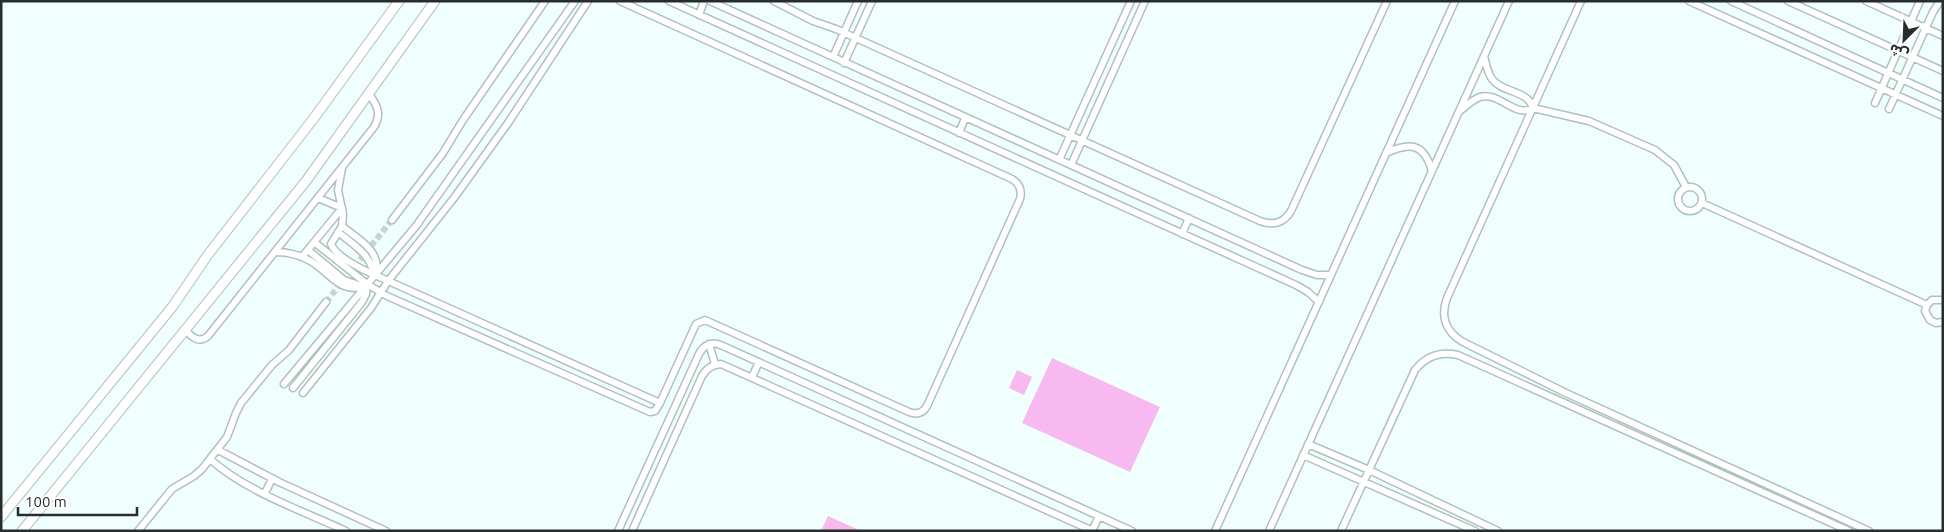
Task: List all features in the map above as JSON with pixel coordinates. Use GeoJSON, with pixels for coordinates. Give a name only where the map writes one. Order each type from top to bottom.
{"type":"FeatureCollection","features":[{"type":"Feature","properties":{"kind":"main road"},"geometry":{"type":"LineString","coordinates":[[1,517],[173,306],[207,256],[314,118],[399,1]]}},
{"type":"Feature","properties":{"kind":"main road"},"geometry":{"type":"LineString","coordinates":[[22,531],[306,181],[435,1]]}},
{"type":"Feature","properties":{"kind":"street"},"geometry":{"type":"LineString","coordinates":[[392,220],[443,153],[463,120],[545,1]]}},
{"type":"Feature","properties":{"kind":"street"},"geometry":{"type":"LineString","coordinates":[[284,384],[422,218],[576,1]]}},
{"type":"Feature","properties":{"kind":"street"},"geometry":{"type":"LineString","coordinates":[[303,393],[371,308],[388,281],[454,198],[553,56],[588,1]]}},
{"type":"Feature","properties":{"kind":"street"},"geometry":{"type":"LineString","coordinates":[[314,242],[367,284],[381,292],[647,411],[656,410],[696,324],[705,320],[909,412],[915,414],[921,412],[927,406],[1020,200],[1021,192],[1018,184],[620,1]]}},
{"type":"Feature","properties":{"kind":"street"},"geometry":{"type":"LineString","coordinates":[[669,1],[1302,288],[1319,302]]}},
{"type":"Feature","properties":{"kind":"street"},"geometry":{"type":"LineString","coordinates":[[699,15],[704,1]]}},
{"type":"Feature","properties":{"kind":"street"},"geometry":{"type":"LineString","coordinates":[[710,1],[1302,270],[1316,275],[1331,275]]}},
{"type":"Feature","properties":{"kind":"street"},"geometry":{"type":"LineString","coordinates":[[774,1],[813,21],[844,33],[1270,224],[1285,219],[1292,211],[1387,1]]}},
{"type":"Feature","properties":{"kind":"street"},"geometry":{"type":"LineString","coordinates":[[833,58],[858,1]]}},
{"type":"Feature","properties":{"kind":"street"},"geometry":{"type":"LineString","coordinates":[[844,62],[872,1]]}},
{"type":"Feature","properties":{"kind":"street"},"geometry":{"type":"LineString","coordinates":[[1059,160],[1130,1]]}},
{"type":"Feature","properties":{"kind":"street"},"geometry":{"type":"LineString","coordinates":[[1071,165],[1145,1]]}},
{"type":"Feature","properties":{"kind":"street"},"geometry":{"type":"LineString","coordinates":[[1215,531],[1455,1]]}},
{"type":"Feature","properties":{"kind":"street"},"geometry":{"type":"LineString","coordinates":[[1269,531],[1509,1]]}},
{"type":"Feature","properties":{"kind":"street"},"geometry":{"type":"LineString","coordinates":[[1581,1],[1447,298],[1444,315],[1449,331],[1463,342],[1566,393],[1869,531]]}},
{"type":"Feature","properties":{"kind":"street"},"geometry":{"type":"LineString","coordinates":[[1689,1],[1943,116]]}},
{"type":"Feature","properties":{"kind":"street"},"geometry":{"type":"LineString","coordinates":[[1730,1],[1943,98]]}},
{"type":"Feature","properties":{"kind":"street"},"geometry":{"type":"LineString","coordinates":[[1788,1],[1943,71]]}},
{"type":"Feature","properties":{"kind":"street"},"geometry":{"type":"LineString","coordinates":[[1866,1],[1943,36]]}},
{"type":"Feature","properties":{"kind":"street"},"geometry":{"type":"LineString","coordinates":[[1875,103],[1920,1]]}},
{"type":"Feature","properties":{"kind":"street"},"geometry":{"type":"LineString","coordinates":[[1889,109],[1936,2]]}},
{"type":"Feature","properties":{"kind":"street"},"geometry":{"type":"LineString","coordinates":[[543,47],[553,56]]}},
{"type":"Feature","properties":{"kind":"street"},"geometry":{"type":"LineString","coordinates":[[1484,56],[1489,75],[1494,82],[1527,98],[1533,108]]}},
{"type":"Feature","properties":{"kind":"street"},"geometry":{"type":"LineString","coordinates":[[1501,100],[1506,89]]}},
{"type":"Feature","properties":{"kind":"street"},"geometry":{"type":"LineString","coordinates":[[185,330],[197,340],[206,338],[374,127],[378,120],[378,109],[369,94]]}},
{"type":"Feature","properties":{"kind":"street"},"geometry":{"type":"LineString","coordinates":[[1459,112],[1475,99],[1482,96],[1501,100],[1523,111],[1533,108],[1589,121],[1655,150],[1674,165],[1686,187]]}},
{"type":"Feature","properties":{"kind":"street"},"geometry":{"type":"LineString","coordinates":[[959,133],[965,118]]}},
{"type":"Feature","properties":{"kind":"street"},"geometry":{"type":"LineString","coordinates":[[1386,153],[1406,146],[1417,148],[1426,155],[1432,171]]}},
{"type":"Feature","properties":{"kind":"street"},"geometry":{"type":"LineString","coordinates":[[342,168],[338,190],[342,208],[340,229],[331,242],[332,247],[349,261],[375,276],[660,403]]}},
{"type":"Feature","properties":{"kind":"street"},"geometry":{"type":"LineString","coordinates":[[1686,187],[1693,187],[1699,190],[1702,196],[1702,203],[1697,209],[1690,211],[1680,206],[1678,195],[1686,187]]}},
{"type":"Feature","properties":{"kind":"street"},"geometry":{"type":"LineString","coordinates":[[318,198],[342,208]]}},
{"type":"Feature","properties":{"kind":"street"},"geometry":{"type":"LineString","coordinates":[[1702,203],[1927,304]]}},
{"type":"Feature","properties":{"kind":"street"},"geometry":{"type":"LineString","coordinates":[[302,257],[342,208]]}},
{"type":"Feature","properties":{"kind":"street"},"geometry":{"type":"LineString","coordinates":[[1182,234],[1189,218]]}},
{"type":"Feature","properties":{"kind":"street"},"geometry":{"type":"LineString","coordinates":[[340,229],[374,255],[377,263],[375,276]]}},
{"type":"Feature","properties":{"kind":"street"},"geometry":{"type":"LineString","coordinates":[[308,250],[348,282],[358,285],[367,284]]}},
{"type":"Feature","properties":{"kind":"street"},"geometry":{"type":"LineString","coordinates":[[275,252],[302,257],[318,266],[334,281],[343,286],[353,288],[367,284]]}},
{"type":"Feature","properties":{"kind":"street"},"geometry":{"type":"LineString","coordinates":[[394,252],[404,262]]}},
{"type":"Feature","properties":{"kind":"street"},"geometry":{"type":"LineString","coordinates":[[293,388],[362,302],[366,294],[367,284]]}},
{"type":"Feature","properties":{"kind":"street"},"geometry":{"type":"LineString","coordinates":[[1943,300],[1936,299],[1927,304],[1925,311],[1928,318],[1933,322],[1943,322]]}},
{"type":"Feature","properties":{"kind":"street"},"geometry":{"type":"LineString","coordinates":[[138,531],[172,489],[194,476],[218,450],[230,432],[236,413],[242,403],[272,365],[289,350],[326,302]]}},
{"type":"Feature","properties":{"kind":"street"},"geometry":{"type":"LineString","coordinates":[[709,344],[714,364]]}},
{"type":"Feature","properties":{"kind":"street"},"geometry":{"type":"LineString","coordinates":[[618,531],[698,354],[701,349],[709,344],[718,344],[759,362],[1132,531]]}},
{"type":"Feature","properties":{"kind":"street"},"geometry":{"type":"LineString","coordinates":[[1341,531],[1415,370],[1426,358],[1442,353],[1450,353],[1849,531]]}},
{"type":"Feature","properties":{"kind":"street"},"geometry":{"type":"LineString","coordinates":[[752,377],[759,362]]}},
{"type":"Feature","properties":{"kind":"street"},"geometry":{"type":"LineString","coordinates":[[632,531],[702,376],[714,364],[728,366],[1092,531],[1099,516]]}},
{"type":"Feature","properties":{"kind":"street"},"geometry":{"type":"LineString","coordinates":[[1308,444],[1498,531]]}},
{"type":"Feature","properties":{"kind":"street"},"geometry":{"type":"LineString","coordinates":[[218,450],[272,479],[386,531]]}},
{"type":"Feature","properties":{"kind":"street"},"geometry":{"type":"LineString","coordinates":[[1303,455],[1475,531]]}},
{"type":"Feature","properties":{"kind":"street"},"geometry":{"type":"LineString","coordinates":[[210,459],[231,475],[346,531]]}},
{"type":"Feature","properties":{"kind":"street"},"geometry":{"type":"LineString","coordinates":[[265,493],[272,479]]}},
{"type":"Feature","properties":{"kind":"shaded area"},"geometry":{"type":"Polygon","coordinates":[[[1052,358],[1160,407],[1130,472],[1022,423],[1052,358]]]}},
{"type":"Feature","properties":{"kind":"shaded area"},"geometry":{"type":"Polygon","coordinates":[[[1017,370],[1032,377],[1024,395],[1009,388],[1017,370]]]}},
{"type":"Feature","properties":{"kind":"shaded area"},"geometry":{"type":"Polygon","coordinates":[[[828,516],[861,531],[821,531],[828,516]]]}},
{"type":"Feature","properties":{"kind":"tunnel"},"geometry":{"type":"LineString","coordinates":[[326,302],[392,220]]}}]}
